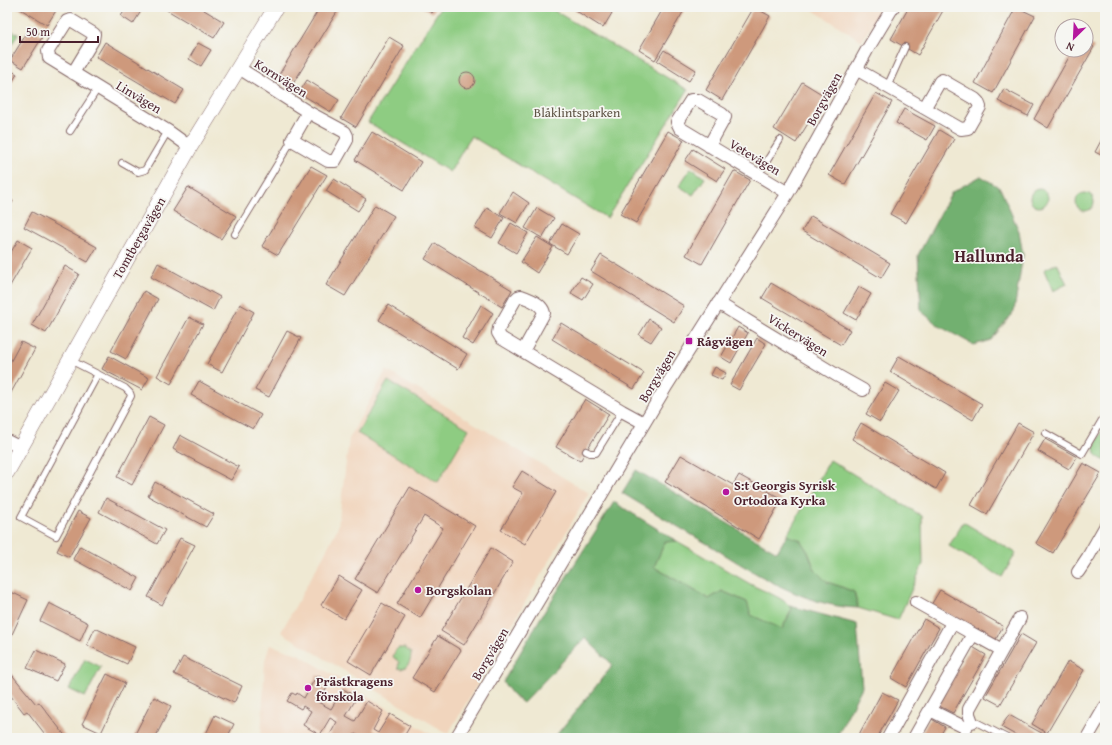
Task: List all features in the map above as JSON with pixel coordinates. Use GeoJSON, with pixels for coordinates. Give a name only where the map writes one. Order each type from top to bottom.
{"type":"FeatureCollection","features":[{"type":"Feature","properties":{"kind":"street","name":"Tomtbergavägen"},"geometry":{"type":"LineString","coordinates":[[7,472],[190,147],[276,7]]}},
{"type":"Feature","properties":{"kind":"street","name":"Borgvägen"},"geometry":{"type":"LineString","coordinates":[[456,738],[644,423],[788,193],[856,69],[893,7]]}},
{"type":"Feature","properties":{"kind":"street","name":"Kornvägen"},"geometry":{"type":"LineString","coordinates":[[239,68],[308,112],[345,132],[347,140],[334,161],[328,161],[292,140],[308,112]]}},
{"type":"Feature","properties":{"kind":"street"},"geometry":{"type":"LineString","coordinates":[[856,69],[962,129],[968,128],[980,107],[975,99],[942,80],[925,108]]}},
{"type":"Feature","properties":{"kind":"street","name":"Linvägen"},"geometry":{"type":"LineString","coordinates":[[73,73],[168,131],[190,147]]}},
{"type":"Feature","properties":{"kind":"street","name":"Vetevägen"},"geometry":{"type":"LineString","coordinates":[[709,146],[788,193]]}},
{"type":"Feature","properties":{"kind":"street","name":"Vickervägen"},"geometry":{"type":"LineString","coordinates":[[718,303],[863,390]]}},
{"type":"Feature","properties":{"kind":"street"},"geometry":{"type":"LineString","coordinates":[[523,351],[644,423]]}},
{"type":"Feature","properties":{"kind":"street"},"geometry":{"type":"LineString","coordinates":[[7,441],[21,448]]}},
{"type":"Feature","properties":{"kind":"street"},"geometry":{"type":"LineString","coordinates":[[1078,572],[1105,528]]}},
{"type":"Feature","properties":{"kind":"street"},"geometry":{"type":"LineString","coordinates":[[916,602],[1002,650]]}},
{"type":"Feature","properties":{"kind":"street"},"geometry":{"type":"LineString","coordinates":[[930,710],[966,729],[969,709],[1020,618]]}},
{"type":"Feature","properties":{"kind":"street"},"geometry":{"type":"LineString","coordinates":[[888,738],[952,623]]}},
{"type":"Feature","properties":{"kind":"street"},"geometry":{"type":"LineString","coordinates":[[914,738],[973,634]]}},
{"type":"Feature","properties":{"kind":"street"},"geometry":{"type":"LineString","coordinates":[[1087,738],[1105,707]]}},
{"type":"Feature","properties":{"kind":"lane"},"geometry":{"type":"LineString","coordinates":[[887,87],[906,47]]}},
{"type":"Feature","properties":{"kind":"lane"},"geometry":{"type":"LineString","coordinates":[[70,131],[98,88]]}},
{"type":"Feature","properties":{"kind":"lane"},"geometry":{"type":"LineString","coordinates":[[122,163],[135,171],[142,172],[145,170],[168,131]]}},
{"type":"Feature","properties":{"kind":"lane"},"geometry":{"type":"LineString","coordinates":[[235,234],[292,140]]}},
{"type":"Feature","properties":{"kind":"lane"},"geometry":{"type":"LineString","coordinates":[[758,176],[780,140]]}},
{"type":"Feature","properties":{"kind":"lane"},"geometry":{"type":"LineString","coordinates":[[70,360],[98,374],[124,388],[130,393],[131,396],[56,536],[21,517],[98,374]]}},
{"type":"Feature","properties":{"kind":"lane"},"geometry":{"type":"LineString","coordinates":[[586,451],[590,453],[596,452],[622,411]]}},
{"type":"Feature","properties":{"kind":"lane"},"geometry":{"type":"LineString","coordinates":[[1045,433],[1082,454],[1102,420],[1105,422]]}},
{"type":"Feature","properties":{"kind":"lane"},"geometry":{"type":"LineString","coordinates":[[966,729],[976,722],[1007,738]]}},
{"type":"Feature","properties":{"kind":"shaded area"},"geometry":{"type":"Polygon","coordinates":[[[808,7],[882,7],[862,41],[808,7]]]}},
{"type":"Feature","properties":{"kind":"shaded area","name":"Borgskolan"},"geometry":{"type":"Polygon","coordinates":[[[386,370],[589,493],[448,734],[281,632],[338,527],[349,439],[386,370]]]}},
{"type":"Feature","properties":{"kind":"shaded area","name":"Prästkragens förskola"},"geometry":{"type":"Polygon","coordinates":[[[270,645],[298,654],[437,738],[261,738],[265,660],[270,645]]]}},
{"type":"Feature","properties":{"kind":"green space","name":"Blåklintsparken"},"geometry":{"type":"Polygon","coordinates":[[[441,7],[548,7],[688,90],[607,218],[471,136],[450,172],[368,122],[441,7]]]}},
{"type":"Feature","properties":{"kind":"green space"},"geometry":{"type":"Polygon","coordinates":[[[7,28],[18,34],[7,52],[7,28]]]}},
{"type":"Feature","properties":{"kind":"green space"},"geometry":{"type":"Polygon","coordinates":[[[691,168],[705,178],[693,195],[679,186],[691,168]]]}},
{"type":"Feature","properties":{"kind":"green space"},"geometry":{"type":"Polygon","coordinates":[[[981,176],[1000,188],[1019,231],[1023,255],[1014,311],[991,340],[974,345],[939,326],[921,311],[918,255],[952,192],[981,176]]]}},
{"type":"Feature","properties":{"kind":"green space"},"geometry":{"type":"Polygon","coordinates":[[[1039,189],[1046,191],[1048,198],[1046,205],[1039,207],[1032,205],[1030,198],[1032,191],[1039,189]]]}},
{"type":"Feature","properties":{"kind":"green space"},"geometry":{"type":"Polygon","coordinates":[[[1085,193],[1091,196],[1094,202],[1091,208],[1085,211],[1079,208],[1076,202],[1079,196],[1085,193]]]}},
{"type":"Feature","properties":{"kind":"green space"},"geometry":{"type":"Polygon","coordinates":[[[1057,263],[1067,284],[1053,291],[1044,270],[1057,263]]]}},
{"type":"Feature","properties":{"kind":"green space"},"geometry":{"type":"Polygon","coordinates":[[[388,381],[469,429],[438,482],[357,433],[388,381]]]}},
{"type":"Feature","properties":{"kind":"green space"},"geometry":{"type":"Polygon","coordinates":[[[1104,428],[1105,461],[1097,456],[1093,447],[1104,428]]]}},
{"type":"Feature","properties":{"kind":"green space"},"geometry":{"type":"Polygon","coordinates":[[[830,460],[922,516],[923,564],[898,620],[858,608],[854,592],[827,582],[815,570],[808,552],[800,540],[787,535],[830,460]]]}},
{"type":"Feature","properties":{"kind":"green space"},"geometry":{"type":"Polygon","coordinates":[[[636,470],[777,552],[787,535],[800,540],[808,552],[815,570],[827,582],[854,592],[858,608],[819,602],[781,587],[622,493],[636,470]]]}},
{"type":"Feature","properties":{"kind":"green space"},"geometry":{"type":"Polygon","coordinates":[[[614,502],[677,541],[665,542],[654,567],[709,599],[722,591],[747,602],[751,615],[782,629],[792,609],[790,606],[857,624],[862,687],[836,738],[554,738],[613,665],[585,638],[523,703],[512,694],[503,682],[541,617],[614,502]]]}},
{"type":"Feature","properties":{"kind":"green space"},"geometry":{"type":"Polygon","coordinates":[[[963,522],[1016,553],[1002,577],[949,546],[963,522]]]}},
{"type":"Feature","properties":{"kind":"green space"},"geometry":{"type":"Polygon","coordinates":[[[677,541],[752,585],[774,595],[789,605],[792,609],[782,629],[750,615],[747,602],[722,591],[709,599],[654,567],[665,542],[677,541]]]}},
{"type":"Feature","properties":{"kind":"green space"},"geometry":{"type":"Polygon","coordinates":[[[398,648],[405,648],[411,653],[409,663],[406,667],[401,669],[398,668],[399,662],[393,657],[398,648]]]}},
{"type":"Feature","properties":{"kind":"green space"},"geometry":{"type":"Polygon","coordinates":[[[85,659],[101,667],[85,697],[69,689],[85,659]]]}},
{"type":"Feature","properties":{"kind":"building"},"geometry":{"type":"Polygon","coordinates":[[[17,7],[54,7],[57,9],[47,25],[17,7]]]}},
{"type":"Feature","properties":{"kind":"building"},"geometry":{"type":"Polygon","coordinates":[[[127,7],[143,8],[133,24],[121,16],[127,7]]]}},
{"type":"Feature","properties":{"kind":"building"},"geometry":{"type":"Polygon","coordinates":[[[162,7],[199,7],[224,22],[214,38],[162,7]]]}},
{"type":"Feature","properties":{"kind":"building"},"geometry":{"type":"Polygon","coordinates":[[[320,7],[340,7],[291,87],[277,78],[320,7]]]}},
{"type":"Feature","properties":{"kind":"building"},"geometry":{"type":"Polygon","coordinates":[[[422,7],[436,7],[432,13],[422,7]]]}},
{"type":"Feature","properties":{"kind":"building"},"geometry":{"type":"Polygon","coordinates":[[[570,7],[603,7],[612,13],[603,28],[570,7]]]}},
{"type":"Feature","properties":{"kind":"building"},"geometry":{"type":"Polygon","coordinates":[[[664,7],[686,7],[655,60],[639,50],[664,7]]]}},
{"type":"Feature","properties":{"kind":"building"},"geometry":{"type":"Polygon","coordinates":[[[754,7],[770,16],[722,100],[706,90],[754,7]]]}},
{"type":"Feature","properties":{"kind":"building"},"geometry":{"type":"Polygon","coordinates":[[[909,7],[945,7],[918,55],[891,39],[909,7]]]}},
{"type":"Feature","properties":{"kind":"building"},"geometry":{"type":"Polygon","coordinates":[[[1016,7],[1035,16],[993,93],[975,83],[1016,7]]]}},
{"type":"Feature","properties":{"kind":"building"},"geometry":{"type":"Polygon","coordinates":[[[30,28],[43,36],[23,68],[10,60],[30,28]]]}},
{"type":"Feature","properties":{"kind":"building"},"geometry":{"type":"Polygon","coordinates":[[[389,37],[404,46],[356,127],[341,118],[389,37]]]}},
{"type":"Feature","properties":{"kind":"building"},"geometry":{"type":"Polygon","coordinates":[[[105,42],[184,90],[175,104],[96,57],[105,42]]]}},
{"type":"Feature","properties":{"kind":"building"},"geometry":{"type":"Polygon","coordinates":[[[198,43],[211,50],[201,66],[189,59],[198,43]]]}},
{"type":"Feature","properties":{"kind":"building"},"geometry":{"type":"Polygon","coordinates":[[[664,50],[696,70],[689,81],[657,61],[664,50]]]}},
{"type":"Feature","properties":{"kind":"building"},"geometry":{"type":"Polygon","coordinates":[[[1068,58],[1088,58],[1048,128],[1034,119],[1068,58]]]}},
{"type":"Feature","properties":{"kind":"building"},"geometry":{"type":"Polygon","coordinates":[[[7,68],[17,74],[7,91],[7,68]]]}},
{"type":"Feature","properties":{"kind":"building"},"geometry":{"type":"Polygon","coordinates":[[[464,72],[470,72],[475,77],[473,86],[470,88],[464,88],[459,83],[459,77],[464,72]]]}},
{"type":"Feature","properties":{"kind":"building"},"geometry":{"type":"Polygon","coordinates":[[[307,80],[339,100],[331,112],[299,93],[307,80]]]}},
{"type":"Feature","properties":{"kind":"building"},"geometry":{"type":"Polygon","coordinates":[[[802,82],[825,96],[796,143],[774,129],[802,82]]]}},
{"type":"Feature","properties":{"kind":"building"},"geometry":{"type":"Polygon","coordinates":[[[1004,89],[1034,105],[1028,116],[998,101],[1004,89]]]}},
{"type":"Feature","properties":{"kind":"building"},"geometry":{"type":"Polygon","coordinates":[[[876,93],[892,102],[845,184],[829,175],[876,93]]]}},
{"type":"Feature","properties":{"kind":"building"},"geometry":{"type":"Polygon","coordinates":[[[904,109],[935,126],[927,140],[896,123],[904,109]]]}},
{"type":"Feature","properties":{"kind":"building"},"geometry":{"type":"Polygon","coordinates":[[[939,130],[954,139],[906,223],[890,214],[939,130]]]}},
{"type":"Feature","properties":{"kind":"building"},"geometry":{"type":"Polygon","coordinates":[[[668,131],[684,140],[636,223],[620,214],[668,131]]]}},
{"type":"Feature","properties":{"kind":"building"},"geometry":{"type":"Polygon","coordinates":[[[372,132],[421,162],[404,190],[355,160],[372,132]]]}},
{"type":"Feature","properties":{"kind":"building"},"geometry":{"type":"Polygon","coordinates":[[[1103,137],[1105,138],[1105,157],[1095,152],[1103,137]]]}},
{"type":"Feature","properties":{"kind":"building"},"geometry":{"type":"Polygon","coordinates":[[[693,149],[725,169],[717,181],[685,161],[693,149]]]}},
{"type":"Feature","properties":{"kind":"building"},"geometry":{"type":"Polygon","coordinates":[[[311,166],[327,175],[278,255],[262,246],[311,166]]]}},
{"type":"Feature","properties":{"kind":"building"},"geometry":{"type":"Polygon","coordinates":[[[734,171],[750,180],[702,264],[686,255],[734,171]]]}},
{"type":"Feature","properties":{"kind":"building"},"geometry":{"type":"Polygon","coordinates":[[[334,179],[366,199],[358,211],[326,191],[334,179]]]}},
{"type":"Feature","properties":{"kind":"building"},"geometry":{"type":"Polygon","coordinates":[[[188,187],[236,216],[221,239],[173,211],[188,187]]]}},
{"type":"Feature","properties":{"kind":"building"},"geometry":{"type":"Polygon","coordinates":[[[513,192],[529,203],[517,223],[500,213],[513,192]]]}},
{"type":"Feature","properties":{"kind":"building"},"geometry":{"type":"Polygon","coordinates":[[[7,198],[13,201],[7,212],[7,198]]]}},
{"type":"Feature","properties":{"kind":"building"},"geometry":{"type":"Polygon","coordinates":[[[375,205],[394,216],[345,296],[326,285],[375,205]]]}},
{"type":"Feature","properties":{"kind":"building"},"geometry":{"type":"Polygon","coordinates":[[[487,208],[504,218],[492,238],[475,228],[487,208]]]}},
{"type":"Feature","properties":{"kind":"building"},"geometry":{"type":"Polygon","coordinates":[[[537,208],[554,218],[542,238],[525,228],[537,208]]]}},
{"type":"Feature","properties":{"kind":"building"},"geometry":{"type":"Polygon","coordinates":[[[32,212],[97,247],[88,262],[24,227],[32,212]]]}},
{"type":"Feature","properties":{"kind":"building"},"geometry":{"type":"Polygon","coordinates":[[[811,216],[890,263],[881,278],[802,231],[811,216]]]}},
{"type":"Feature","properties":{"kind":"building"},"geometry":{"type":"Polygon","coordinates":[[[511,223],[528,233],[516,253],[499,243],[511,223]]]}},
{"type":"Feature","properties":{"kind":"building"},"geometry":{"type":"Polygon","coordinates":[[[562,224],[579,234],[567,254],[550,244],[562,224]]]}},
{"type":"Feature","properties":{"kind":"building"},"geometry":{"type":"Polygon","coordinates":[[[537,237],[553,247],[537,273],[521,262],[537,237]]]}},
{"type":"Feature","properties":{"kind":"building"},"geometry":{"type":"Polygon","coordinates":[[[18,240],[32,248],[7,291],[7,259],[18,240]]]}},
{"type":"Feature","properties":{"kind":"building"},"geometry":{"type":"Polygon","coordinates":[[[435,243],[512,290],[502,307],[425,259],[435,243]]]}},
{"type":"Feature","properties":{"kind":"building"},"geometry":{"type":"Polygon","coordinates":[[[601,255],[684,306],[674,322],[591,271],[601,255]]]}},
{"type":"Feature","properties":{"kind":"building"},"geometry":{"type":"Polygon","coordinates":[[[158,263],[220,297],[213,311],[151,277],[158,263]]]}},
{"type":"Feature","properties":{"kind":"building"},"geometry":{"type":"Polygon","coordinates":[[[65,266],[79,274],[46,333],[32,325],[65,266]]]}},
{"type":"Feature","properties":{"kind":"building"},"geometry":{"type":"Polygon","coordinates":[[[581,277],[593,284],[583,300],[571,293],[581,277]]]}},
{"type":"Feature","properties":{"kind":"building"},"geometry":{"type":"Polygon","coordinates":[[[771,283],[850,330],[841,345],[762,298],[771,283]]]}},
{"type":"Feature","properties":{"kind":"building"},"geometry":{"type":"Polygon","coordinates":[[[859,287],[871,294],[856,320],[844,313],[859,287]]]}},
{"type":"Feature","properties":{"kind":"building"},"geometry":{"type":"Polygon","coordinates":[[[144,291],[158,299],[126,359],[111,351],[144,291]]]}},
{"type":"Feature","properties":{"kind":"building"},"geometry":{"type":"Polygon","coordinates":[[[240,304],[254,312],[222,372],[207,364],[240,304]]]}},
{"type":"Feature","properties":{"kind":"building"},"geometry":{"type":"Polygon","coordinates":[[[388,305],[467,354],[458,369],[379,320],[388,305]]]}},
{"type":"Feature","properties":{"kind":"building"},"geometry":{"type":"Polygon","coordinates":[[[481,305],[493,313],[473,345],[462,338],[481,305]]]}},
{"type":"Feature","properties":{"kind":"building"},"geometry":{"type":"Polygon","coordinates":[[[189,317],[203,324],[171,384],[157,376],[189,317]]]}},
{"type":"Feature","properties":{"kind":"building"},"geometry":{"type":"Polygon","coordinates":[[[649,319],[661,327],[651,342],[639,335],[649,319]]]}},
{"type":"Feature","properties":{"kind":"building"},"geometry":{"type":"Polygon","coordinates":[[[561,323],[644,373],[634,389],[552,339],[561,323]]]}},
{"type":"Feature","properties":{"kind":"building"},"geometry":{"type":"Polygon","coordinates":[[[738,327],[748,333],[731,363],[721,357],[738,327]]]}},
{"type":"Feature","properties":{"kind":"building"},"geometry":{"type":"Polygon","coordinates":[[[287,331],[301,338],[269,397],[255,390],[287,331]]]}},
{"type":"Feature","properties":{"kind":"building"},"geometry":{"type":"Polygon","coordinates":[[[757,338],[766,344],[739,390],[730,385],[757,338]]]}},
{"type":"Feature","properties":{"kind":"building"},"geometry":{"type":"Polygon","coordinates":[[[21,342],[35,349],[7,400],[7,368],[21,342]]]}},
{"type":"Feature","properties":{"kind":"building"},"geometry":{"type":"Polygon","coordinates":[[[109,356],[149,378],[142,390],[102,369],[109,356]]]}},
{"type":"Feature","properties":{"kind":"building"},"geometry":{"type":"Polygon","coordinates":[[[899,356],[982,404],[973,420],[890,372],[899,356]]]}},
{"type":"Feature","properties":{"kind":"building"},"geometry":{"type":"Polygon","coordinates":[[[715,367],[726,373],[722,380],[711,375],[715,367]]]}},
{"type":"Feature","properties":{"kind":"building"},"geometry":{"type":"Polygon","coordinates":[[[199,381],[261,415],[253,429],[191,395],[199,381]]]}},
{"type":"Feature","properties":{"kind":"building"},"geometry":{"type":"Polygon","coordinates":[[[885,383],[899,391],[880,422],[866,414],[885,383]]]}},
{"type":"Feature","properties":{"kind":"building"},"geometry":{"type":"Polygon","coordinates":[[[585,399],[609,414],[580,461],[556,447],[585,399]]]}},
{"type":"Feature","properties":{"kind":"building"},"geometry":{"type":"Polygon","coordinates":[[[149,417],[164,425],[132,485],[117,477],[149,417]]]}},
{"type":"Feature","properties":{"kind":"building"},"geometry":{"type":"Polygon","coordinates":[[[861,423],[945,473],[936,489],[852,439],[861,423]]]}},
{"type":"Feature","properties":{"kind":"building"},"geometry":{"type":"Polygon","coordinates":[[[1018,423],[1034,432],[987,514],[971,505],[1018,423]]]}},
{"type":"Feature","properties":{"kind":"building"},"geometry":{"type":"Polygon","coordinates":[[[180,435],[239,467],[231,480],[173,449],[180,435]]]}},
{"type":"Feature","properties":{"kind":"building"},"geometry":{"type":"Polygon","coordinates":[[[1045,439],[1077,457],[1069,469],[1038,451],[1045,439]]]}},
{"type":"Feature","properties":{"kind":"building","name":"S:t Georgis Syrisk Ortodoxa Kyrka"},"geometry":{"type":"Polygon","coordinates":[[[681,455],[733,485],[739,475],[782,499],[759,539],[665,482],[681,455]]]}},
{"type":"Feature","properties":{"kind":"building"},"geometry":{"type":"Polygon","coordinates":[[[1083,463],[1101,473],[1053,553],[1036,543],[1083,463]]]}},
{"type":"Feature","properties":{"kind":"building"},"geometry":{"type":"Polygon","coordinates":[[[522,471],[556,492],[525,544],[501,530],[523,493],[512,487],[522,471]]]}},
{"type":"Feature","properties":{"kind":"building"},"geometry":{"type":"Polygon","coordinates":[[[155,482],[214,514],[206,527],[148,496],[155,482]]]}},
{"type":"Feature","properties":{"kind":"building"},"geometry":{"type":"Polygon","coordinates":[[[410,487],[475,526],[420,618],[397,604],[443,528],[424,516],[378,593],[355,579],[410,487]]]}},
{"type":"Feature","properties":{"kind":"building"},"geometry":{"type":"Polygon","coordinates":[[[106,498],[165,530],[157,544],[99,512],[106,498]]]}},
{"type":"Feature","properties":{"kind":"building"},"geometry":{"type":"Polygon","coordinates":[[[78,511],[91,518],[69,557],[57,551],[78,511]]]}},
{"type":"Feature","properties":{"kind":"building"},"geometry":{"type":"Polygon","coordinates":[[[180,538],[195,545],[162,605],[148,597],[180,538]]]}},
{"type":"Feature","properties":{"kind":"building"},"geometry":{"type":"Polygon","coordinates":[[[80,546],[139,578],[132,591],[73,559],[80,546]]]}},
{"type":"Feature","properties":{"kind":"building"},"geometry":{"type":"Polygon","coordinates":[[[491,548],[513,562],[464,645],[441,631],[491,548]]]}},
{"type":"Feature","properties":{"kind":"building"},"geometry":{"type":"Polygon","coordinates":[[[339,576],[362,590],[344,619],[321,605],[339,576]]]}},
{"type":"Feature","properties":{"kind":"building"},"geometry":{"type":"Polygon","coordinates":[[[940,590],[1003,626],[995,641],[931,605],[940,590]]]}},
{"type":"Feature","properties":{"kind":"building"},"geometry":{"type":"Polygon","coordinates":[[[11,592],[28,600],[7,645],[7,599],[11,592]]]}},
{"type":"Feature","properties":{"kind":"building"},"geometry":{"type":"Polygon","coordinates":[[[49,603],[88,623],[80,641],[40,621],[49,603]]]}},
{"type":"Feature","properties":{"kind":"building"},"geometry":{"type":"Polygon","coordinates":[[[382,603],[405,617],[371,675],[348,661],[382,603]]]}},
{"type":"Feature","properties":{"kind":"building"},"geometry":{"type":"Polygon","coordinates":[[[924,619],[939,628],[906,687],[891,678],[924,619]]]}},
{"type":"Feature","properties":{"kind":"building"},"geometry":{"type":"Polygon","coordinates":[[[95,628],[135,647],[127,664],[87,645],[95,628]]]}},
{"type":"Feature","properties":{"kind":"building"},"geometry":{"type":"Polygon","coordinates":[[[1021,634],[1036,643],[1000,705],[985,697],[1021,634]]]}},
{"type":"Feature","properties":{"kind":"building"},"geometry":{"type":"Polygon","coordinates":[[[438,636],[461,650],[435,692],[412,678],[438,636]]]}},
{"type":"Feature","properties":{"kind":"building"},"geometry":{"type":"Polygon","coordinates":[[[971,646],[986,655],[953,713],[937,705],[971,646]]]}},
{"type":"Feature","properties":{"kind":"building"},"geometry":{"type":"Polygon","coordinates":[[[36,650],[65,664],[56,681],[27,668],[36,650]]]}},
{"type":"Feature","properties":{"kind":"building"},"geometry":{"type":"Polygon","coordinates":[[[183,657],[242,686],[234,703],[174,674],[183,657]]]}},
{"type":"Feature","properties":{"kind":"building"},"geometry":{"type":"Polygon","coordinates":[[[1068,661],[1084,670],[1047,733],[1032,724],[1068,661]]]}},
{"type":"Feature","properties":{"kind":"building"},"geometry":{"type":"Polygon","coordinates":[[[9,671],[36,704],[39,702],[67,738],[48,738],[27,711],[24,713],[7,691],[7,673],[9,671]]]}},
{"type":"Feature","properties":{"kind":"building"},"geometry":{"type":"Polygon","coordinates":[[[107,674],[125,683],[101,733],[82,724],[107,674]]]}},
{"type":"Feature","properties":{"kind":"building"},"geometry":{"type":"Polygon","coordinates":[[[317,675],[330,683],[318,702],[331,709],[343,689],[357,697],[346,716],[355,721],[367,701],[383,711],[373,730],[378,733],[390,714],[410,726],[403,738],[360,738],[361,737],[355,734],[352,738],[328,738],[337,722],[330,718],[320,735],[303,725],[311,711],[303,706],[301,709],[287,701],[292,693],[296,695],[297,693],[304,698],[317,675]]]}},
{"type":"Feature","properties":{"kind":"building"},"geometry":{"type":"Polygon","coordinates":[[[882,692],[898,700],[877,738],[857,738],[882,692]]]}},
{"type":"Feature","properties":{"kind":"building"},"geometry":{"type":"Polygon","coordinates":[[[154,697],[171,706],[155,738],[133,738],[154,697]]]}},
{"type":"Feature","properties":{"kind":"building"},"geometry":{"type":"Polygon","coordinates":[[[215,715],[234,724],[227,738],[204,738],[215,715]]]}},
{"type":"Feature","properties":{"kind":"building"},"geometry":{"type":"Polygon","coordinates":[[[1009,715],[1047,736],[1046,738],[1021,738],[1001,727],[1009,715]]]}},
{"type":"Feature","properties":{"kind":"building"},"geometry":{"type":"Polygon","coordinates":[[[930,718],[945,727],[939,738],[919,738],[930,718]]]}},
{"type":"Feature","properties":{"kind":"place","name":"Rågvägen"},"geometry":{"type":"Point","coordinates":[689,341]}},
{"type":"Feature","properties":{"kind":"place","name":"S:t Georgis Syrisk Ortodoxa Kyrka"},"geometry":{"type":"Point","coordinates":[726,492]}},
{"type":"Feature","properties":{"kind":"place","name":"Borgskolan"},"geometry":{"type":"Point","coordinates":[418,590]}},
{"type":"Feature","properties":{"kind":"place","name":"Prästkragens förskola"},"geometry":{"type":"Point","coordinates":[308,688]}},
{"type":"Feature","properties":{"kind":"district","name":"Hallunda"},"geometry":{"type":"Point","coordinates":[989,255]}}]}
